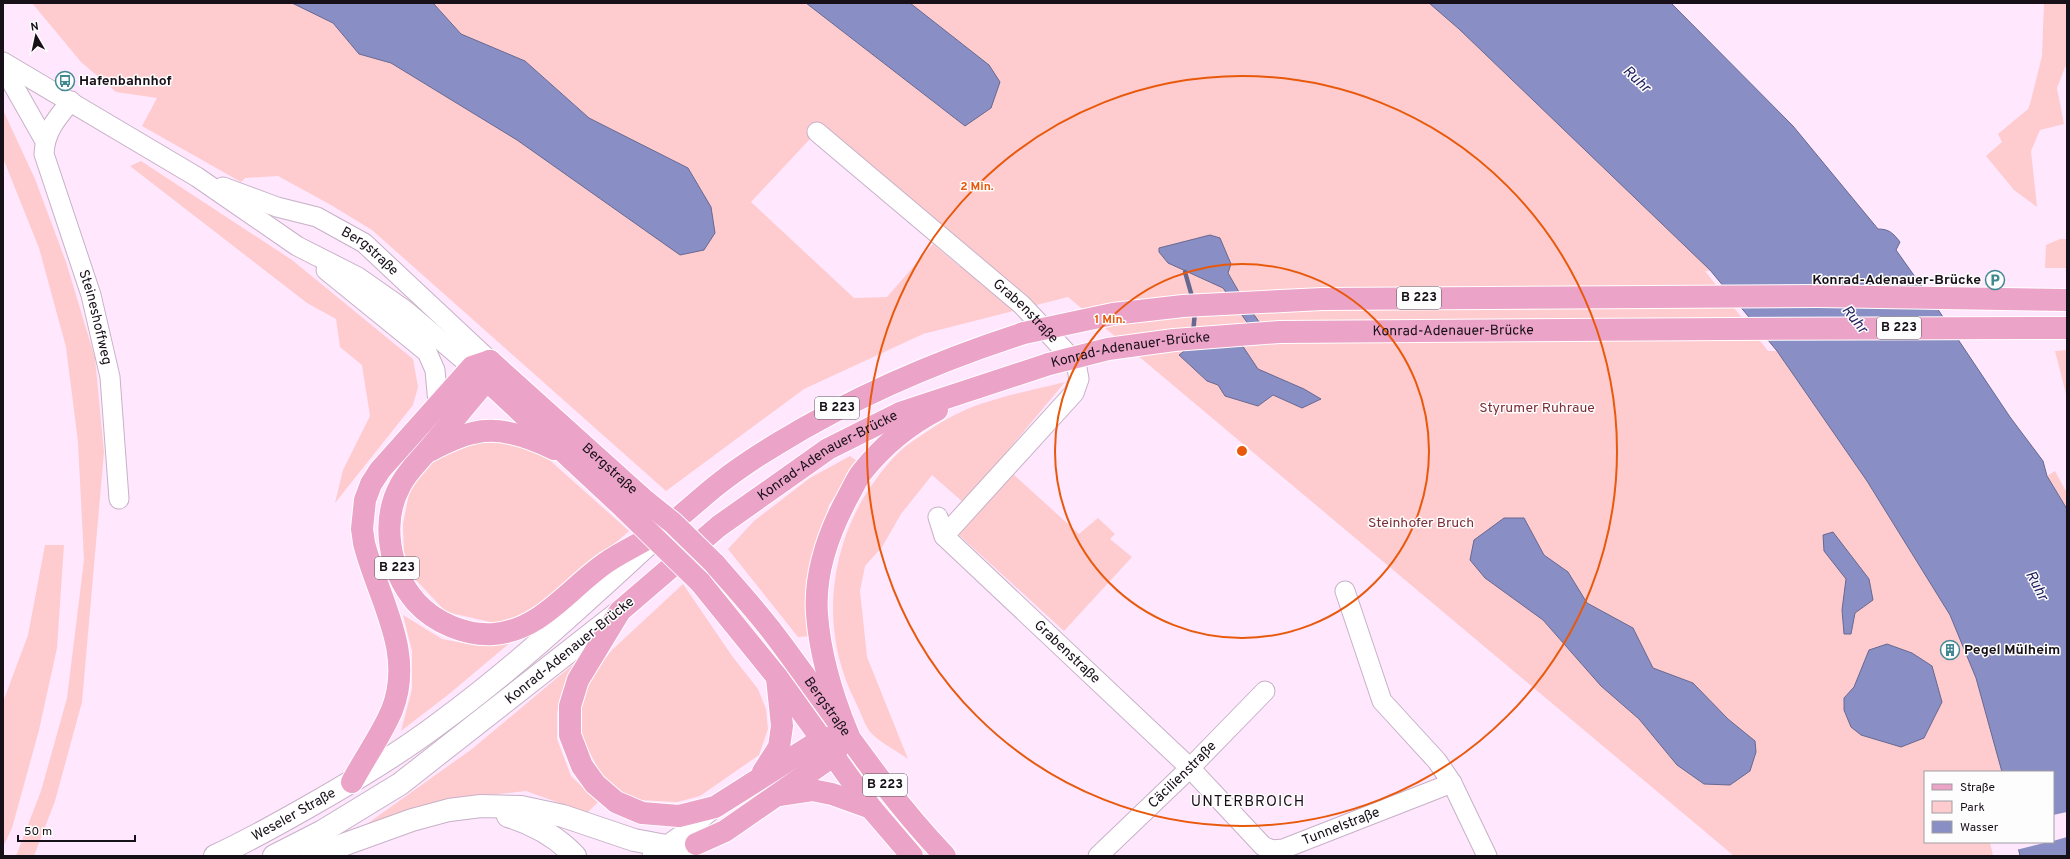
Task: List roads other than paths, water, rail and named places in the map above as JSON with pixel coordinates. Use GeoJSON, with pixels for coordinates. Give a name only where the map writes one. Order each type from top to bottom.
{"type":"FeatureCollection","features":[{"type":"Feature","properties":{"kind":"main road","name":"Konrad-Adenauer-Brücke"},"geometry":{"type":"LineString","coordinates":[[352,782],[440,723],[483,690],[568,618],[672,523],[731,476],[775,445],[838,408],[904,376],[975,348],[1024,333],[1113,314],[1184,306],[1322,298],[1817,296],[2067,300]]}},
{"type":"Feature","properties":{"kind":"main road","name":"Konrad-Adenauer-Brücke"},"geometry":{"type":"LineString","coordinates":[[274,856],[323,831],[400,784],[620,611],[719,526],[828,449],[900,413],[996,380],[1049,364],[1115,348],[1174,340],[1278,332],[2067,328]]}},
{"type":"Feature","properties":{"kind":"main road"},"geometry":{"type":"LineString","coordinates":[[352,782],[368,751],[384,728],[392,709],[400,669],[394,628],[364,543],[362,529],[366,500],[371,484],[380,470],[438,404],[483,369]]}},
{"type":"Feature","properties":{"kind":"main road"},"geometry":{"type":"LineString","coordinates":[[426,452],[483,369]]}},
{"type":"Feature","properties":{"kind":"main road","name":"Bergstraße"},"geometry":{"type":"LineString","coordinates":[[483,369],[570,457],[634,504],[673,523],[714,563],[770,629],[878,776],[925,835],[945,856]]}},
{"type":"Feature","properties":{"kind":"main road","name":"Bergstraße"},"geometry":{"type":"LineString","coordinates":[[483,369],[634,504],[777,677],[871,808],[912,856]]}},
{"type":"Feature","properties":{"kind":"main road","name":"B 223"},"geometry":{"type":"LineString","coordinates":[[848,734],[832,694],[822,652],[817,613],[820,574],[827,543],[837,518],[862,472],[890,443],[921,418],[996,380]]}},
{"type":"Feature","properties":{"kind":"main road","name":"B 223"},"geometry":{"type":"LineString","coordinates":[[570,457],[537,441],[501,431],[474,432],[426,452],[411,468],[399,486],[390,524],[391,547],[395,564],[410,594],[423,609],[455,628],[472,632],[495,634],[517,628],[543,616],[606,563],[672,523]]}},
{"type":"Feature","properties":{"kind":"main road"},"geometry":{"type":"LineString","coordinates":[[620,611],[578,680],[570,706],[570,735],[582,766],[595,784],[616,802],[642,813],[679,816],[715,807],[760,777],[827,747],[848,734]]}},
{"type":"Feature","properties":{"kind":"main road"},"geometry":{"type":"LineString","coordinates":[[760,777],[779,746],[782,726],[777,677]]}},
{"type":"Feature","properties":{"kind":"main road"},"geometry":{"type":"LineString","coordinates":[[312,856],[412,820],[449,810],[481,806],[521,807],[563,816],[634,840],[674,851],[725,831],[774,796],[827,747]]}},
{"type":"Feature","properties":{"kind":"main road","name":"Weseler Straße"},"geometry":{"type":"LineString","coordinates":[[215,856],[246,842],[352,782]]}},
{"type":"Feature","properties":{"kind":"main road"},"geometry":{"type":"LineString","coordinates":[[774,796],[812,790],[832,794],[871,808]]}},
{"type":"Feature","properties":{"kind":"main road"},"geometry":{"type":"LineString","coordinates":[[481,806],[533,824],[565,846],[575,856]]}},
{"type":"Feature","properties":{"kind":"street","name":"Bergstraße"},"geometry":{"type":"LineString","coordinates":[[3,62],[197,177],[297,246],[358,277],[405,310],[483,369]]}},
{"type":"Feature","properties":{"kind":"street","name":"Steineshoffweg"},"geometry":{"type":"LineString","coordinates":[[3,67],[45,142]]}},
{"type":"Feature","properties":{"kind":"street","name":"Steineshoffweg"},"geometry":{"type":"LineString","coordinates":[[71,101],[51,125],[45,142],[44,154],[91,295],[110,377],[119,498]]}},
{"type":"Feature","properties":{"kind":"street","name":"Grabenstraße"},"geometry":{"type":"LineString","coordinates":[[818,132],[1022,305],[1076,363],[1080,379],[1074,393],[944,536]]}},
{"type":"Feature","properties":{"kind":"street","name":"Bergstraße"},"geometry":{"type":"LineString","coordinates":[[197,177],[277,207],[317,217],[364,243],[483,369]]}},
{"type":"Feature","properties":{"kind":"street"},"geometry":{"type":"LineString","coordinates":[[297,246],[427,352],[435,370],[438,404]]}},
{"type":"Feature","properties":{"kind":"street","name":"Grabenstraße"},"geometry":{"type":"LineString","coordinates":[[938,517],[944,536],[1190,768]]}},
{"type":"Feature","properties":{"kind":"street"},"geometry":{"type":"LineString","coordinates":[[1346,591],[1382,701],[1437,761],[1452,783],[1487,856]]}},
{"type":"Feature","properties":{"kind":"street","name":"Cäcilienstraße"},"geometry":{"type":"LineString","coordinates":[[1098,856],[1190,768],[1265,691]]}},
{"type":"Feature","properties":{"kind":"street","name":"Tunnelstraße"},"geometry":{"type":"LineString","coordinates":[[1190,768],[1263,846],[1272,850],[1283,849],[1452,783]]}},
{"type":"Feature","properties":{"kind":"street"},"geometry":{"type":"LineString","coordinates":[[674,851],[715,807]]}},
{"type":"Feature","properties":{"kind":"water"},"geometry":{"type":"Polygon","coordinates":[[[292,3],[433,3],[461,34],[525,61],[589,118],[688,168],[711,207],[715,233],[704,250],[680,255],[517,140],[391,63],[359,54],[333,23],[292,3]]]}},
{"type":"Feature","properties":{"kind":"water"},"geometry":{"type":"Polygon","coordinates":[[[806,3],[910,3],[989,65],[1000,82],[991,108],[965,126],[806,3]]]}},
{"type":"Feature","properties":{"kind":"water","name":"Ruhr"},"geometry":{"type":"Polygon","coordinates":[[[1429,3],[1671,3],[1793,126],[1878,229],[1890,232],[1900,242],[1896,250],[1935,305],[2010,417],[2043,461],[2047,476],[2067,509],[2067,856],[2020,856],[2017,843],[2054,843],[2054,771],[2002,771],[1976,678],[1950,615],[1867,481],[1777,351],[1710,270],[1459,29],[1429,3]]]}},
{"type":"Feature","properties":{"kind":"water"},"geometry":{"type":"Polygon","coordinates":[[[1210,235],[1220,238],[1231,264],[1228,273],[1243,299],[1269,336],[1251,328],[1223,288],[1168,263],[1159,252],[1159,248],[1210,235]]]}},
{"type":"Feature","properties":{"kind":"water"},"geometry":{"type":"Polygon","coordinates":[[[1240,342],[1258,369],[1304,389],[1321,399],[1302,408],[1273,395],[1258,406],[1225,396],[1218,385],[1207,381],[1179,355],[1192,345],[1240,342]]]}},
{"type":"Feature","properties":{"kind":"water"},"geometry":{"type":"Polygon","coordinates":[[[1504,518],[1524,518],[1544,555],[1568,572],[1587,603],[1633,628],[1653,668],[1693,683],[1728,719],[1755,741],[1756,752],[1750,771],[1730,785],[1704,784],[1677,765],[1639,719],[1601,686],[1543,620],[1485,578],[1470,560],[1474,540],[1504,518]]]}},
{"type":"Feature","properties":{"kind":"water"},"geometry":{"type":"Polygon","coordinates":[[[1833,532],[1869,579],[1873,600],[1855,613],[1851,634],[1844,634],[1842,610],[1846,579],[1824,551],[1823,535],[1833,532]]]}},
{"type":"Feature","properties":{"kind":"water"},"geometry":{"type":"Polygon","coordinates":[[[1887,644],[1912,653],[1932,666],[1942,702],[1924,738],[1901,747],[1861,735],[1851,727],[1844,710],[1844,698],[1854,687],[1869,650],[1887,644]]]}},
{"type":"Feature","properties":{"kind":"waterway"},"geometry":{"type":"LineString","coordinates":[[1185,272],[1193,300]]}},
{"type":"Feature","properties":{"kind":"waterway"},"geometry":{"type":"LineString","coordinates":[[1193,334],[1195,311]]}},
{"type":"Feature","properties":{"kind":"place","name":"Hafenbahnhof"},"geometry":{"type":"Point","coordinates":[65,81]}},
{"type":"Feature","properties":{"kind":"place","name":"Konrad-Adenauer-Brücke"},"geometry":{"type":"Point","coordinates":[1995,280]}},
{"type":"Feature","properties":{"kind":"place","name":"Pegel Mülheim"},"geometry":{"type":"Point","coordinates":[1950,650]}},
{"type":"Feature","properties":{"kind":"district","name":"UNTERBROICH"},"geometry":{"type":"Point","coordinates":[1248,802]}},
{"type":"Feature","properties":{"kind":"park label","name":"Styrumer Ruhraue"},"geometry":{"type":"Point","coordinates":[1537,408]}},
{"type":"Feature","properties":{"kind":"park label","name":"Steinhofer Bruch"},"geometry":{"type":"Point","coordinates":[1421,523]}}]}
